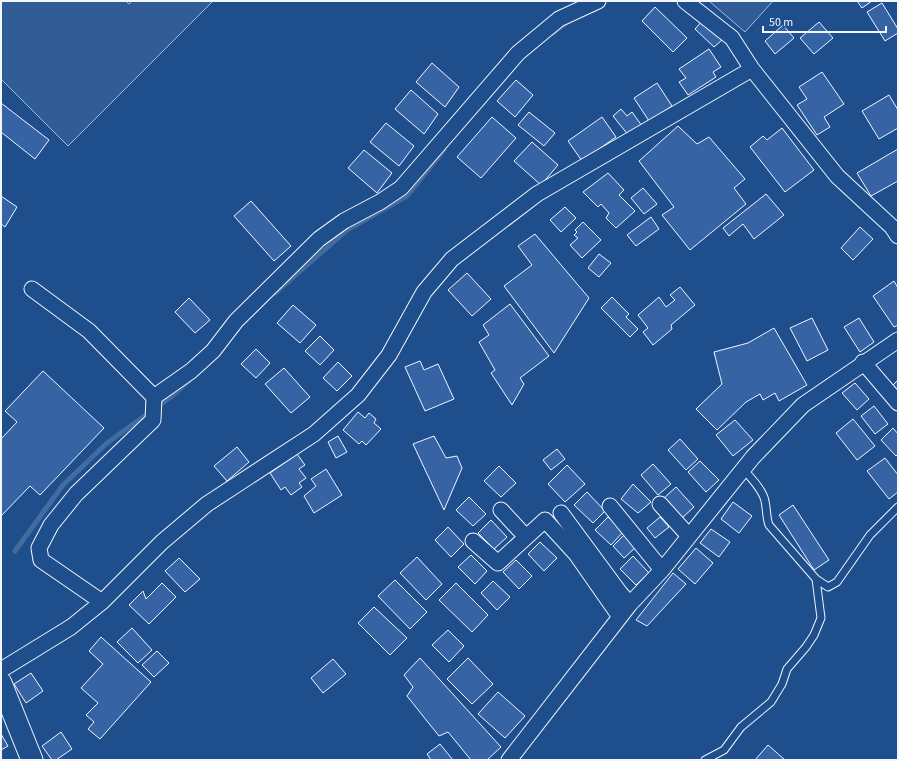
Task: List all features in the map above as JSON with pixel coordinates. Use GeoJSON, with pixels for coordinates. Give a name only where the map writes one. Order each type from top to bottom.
{"type":"FeatureCollection","features":[{"type":"Feature","properties":{"kind":"street"},"geometry":{"type":"LineString","coordinates":[[685,1],[732,38],[752,69],[837,176],[892,227],[898,236]]}},
{"type":"Feature","properties":{"kind":"street"},"geometry":{"type":"LineString","coordinates":[[154,397],[191,371],[214,351],[236,321],[319,239],[344,221],[380,202],[401,188],[518,53],[559,19],[597,2]]}},
{"type":"Feature","properties":{"kind":"street"},"geometry":{"type":"LineString","coordinates":[[1,670],[71,627],[102,602],[162,542],[207,504],[314,434],[358,395],[389,355],[424,292],[452,259],[537,194],[752,69]]}},
{"type":"Feature","properties":{"kind":"street"},"geometry":{"type":"LineString","coordinates":[[32,289],[89,331],[154,397],[153,420],[76,494],[51,525],[38,548],[41,560],[102,602]]}},
{"type":"Feature","properties":{"kind":"street"},"geometry":{"type":"LineString","coordinates":[[509,760],[630,604],[662,570],[688,535],[802,405],[863,362],[898,340]]}},
{"type":"Feature","properties":{"kind":"street"},"geometry":{"type":"LineString","coordinates":[[863,362],[898,404]]}},
{"type":"Feature","properties":{"kind":"street"},"geometry":{"type":"LineString","coordinates":[[660,504],[688,535]]}},
{"type":"Feature","properties":{"kind":"street"},"geometry":{"type":"LineString","coordinates":[[610,506],[662,570]]}},
{"type":"Feature","properties":{"kind":"street"},"geometry":{"type":"LineString","coordinates":[[501,510],[526,537]]}},
{"type":"Feature","properties":{"kind":"street"},"geometry":{"type":"LineString","coordinates":[[561,513],[620,594],[630,604]]}},
{"type":"Feature","properties":{"kind":"street"},"geometry":{"type":"LineString","coordinates":[[473,541],[498,563],[545,520],[576,554],[620,617]]}},
{"type":"Feature","properties":{"kind":"street"},"geometry":{"type":"LineString","coordinates":[[1,683],[32,760]]}},
{"type":"Feature","properties":{"kind":"lane"},"geometry":{"type":"LineString","coordinates":[[744,470],[754,480],[765,500],[765,515],[769,525],[816,579],[828,587],[837,582],[870,535],[898,507]]}},
{"type":"Feature","properties":{"kind":"lane"},"geometry":{"type":"LineString","coordinates":[[705,760],[724,750],[741,727],[771,702],[782,684],[787,669],[814,636],[821,618],[816,579]]}},
{"type":"Feature","properties":{"kind":"shaded area"},"geometry":{"type":"Polygon","coordinates":[[[1,1],[126,1],[129,4],[132,1],[213,1],[68,146],[1,79],[1,1]]]}},
{"type":"Feature","properties":{"kind":"shaded area"},"geometry":{"type":"Polygon","coordinates":[[[709,1],[773,1],[745,32],[709,1]]]}},
{"type":"Feature","properties":{"kind":"building"},"geometry":{"type":"Polygon","coordinates":[[[857,1],[872,1],[862,8],[857,1]]]}},
{"type":"Feature","properties":{"kind":"building"},"geometry":{"type":"Polygon","coordinates":[[[882,3],[898,29],[898,33],[885,41],[867,12],[882,3]]]}},
{"type":"Feature","properties":{"kind":"building"},"geometry":{"type":"Polygon","coordinates":[[[655,7],[687,38],[673,52],[642,21],[655,7]]]}},
{"type":"Feature","properties":{"kind":"building"},"geometry":{"type":"Polygon","coordinates":[[[703,20],[723,39],[714,47],[695,29],[703,20]]]}},
{"type":"Feature","properties":{"kind":"building"},"geometry":{"type":"Polygon","coordinates":[[[819,22],[833,38],[814,54],[800,38],[819,22]]]}},
{"type":"Feature","properties":{"kind":"building"},"geometry":{"type":"Polygon","coordinates":[[[783,25],[794,38],[775,54],[765,41],[783,25]]]}},
{"type":"Feature","properties":{"kind":"building"},"geometry":{"type":"Polygon","coordinates":[[[709,49],[721,67],[713,72],[716,77],[688,95],[679,82],[686,78],[679,69],[709,49]]]}},
{"type":"Feature","properties":{"kind":"building"},"geometry":{"type":"Polygon","coordinates":[[[432,63],[459,87],[445,107],[416,82],[432,63]]]}},
{"type":"Feature","properties":{"kind":"building"},"geometry":{"type":"Polygon","coordinates":[[[822,72],[844,104],[824,117],[830,127],[817,135],[797,105],[807,99],[799,87],[822,72]]]}},
{"type":"Feature","properties":{"kind":"building"},"geometry":{"type":"Polygon","coordinates":[[[516,80],[533,95],[515,117],[497,101],[516,80]]]}},
{"type":"Feature","properties":{"kind":"building"},"geometry":{"type":"Polygon","coordinates":[[[657,83],[672,106],[649,121],[634,98],[657,83]]]}},
{"type":"Feature","properties":{"kind":"building"},"geometry":{"type":"Polygon","coordinates":[[[411,90],[438,114],[424,134],[395,109],[411,90]]]}},
{"type":"Feature","properties":{"kind":"building"},"geometry":{"type":"Polygon","coordinates":[[[889,95],[898,110],[898,128],[879,139],[862,111],[889,95]]]}},
{"type":"Feature","properties":{"kind":"building"},"geometry":{"type":"Polygon","coordinates":[[[1,103],[49,140],[35,159],[1,132],[1,103]]]}},
{"type":"Feature","properties":{"kind":"building"},"geometry":{"type":"Polygon","coordinates":[[[621,109],[627,116],[632,112],[642,126],[629,136],[613,116],[621,109]]]}},
{"type":"Feature","properties":{"kind":"building"},"geometry":{"type":"Polygon","coordinates":[[[529,112],[555,133],[544,146],[518,125],[529,112]]]}},
{"type":"Feature","properties":{"kind":"building"},"geometry":{"type":"Polygon","coordinates":[[[492,117],[516,138],[481,178],[457,157],[492,117]]]}},
{"type":"Feature","properties":{"kind":"building"},"geometry":{"type":"Polygon","coordinates":[[[602,117],[616,137],[582,161],[568,141],[602,117]]]}},
{"type":"Feature","properties":{"kind":"building"},"geometry":{"type":"Polygon","coordinates":[[[386,123],[414,146],[399,166],[370,142],[386,123]]]}},
{"type":"Feature","properties":{"kind":"building"},"geometry":{"type":"Polygon","coordinates":[[[678,126],[697,144],[709,137],[745,179],[734,188],[746,204],[690,250],[662,215],[674,207],[639,161],[678,126]]]}},
{"type":"Feature","properties":{"kind":"building"},"geometry":{"type":"Polygon","coordinates":[[[782,128],[814,170],[785,192],[750,147],[763,136],[767,140],[782,128]]]}},
{"type":"Feature","properties":{"kind":"building"},"geometry":{"type":"Polygon","coordinates":[[[532,142],[558,165],[541,185],[514,161],[532,142]]]}},
{"type":"Feature","properties":{"kind":"building"},"geometry":{"type":"Polygon","coordinates":[[[898,149],[898,181],[871,196],[857,173],[898,149]]]}},
{"type":"Feature","properties":{"kind":"building"},"geometry":{"type":"Polygon","coordinates":[[[364,150],[392,173],[377,193],[348,168],[364,150]]]}},
{"type":"Feature","properties":{"kind":"building"},"geometry":{"type":"Polygon","coordinates":[[[608,173],[624,190],[619,195],[635,211],[616,228],[606,218],[609,213],[601,204],[598,207],[583,192],[608,173]]]}},
{"type":"Feature","properties":{"kind":"building"},"geometry":{"type":"Polygon","coordinates":[[[643,188],[657,204],[644,214],[631,198],[643,188]]]}},
{"type":"Feature","properties":{"kind":"building"},"geometry":{"type":"Polygon","coordinates":[[[766,194],[784,215],[754,239],[743,224],[729,236],[723,228],[766,194]]]}},
{"type":"Feature","properties":{"kind":"building"},"geometry":{"type":"Polygon","coordinates":[[[1,196],[17,207],[5,227],[1,224],[1,196]]]}},
{"type":"Feature","properties":{"kind":"building"},"geometry":{"type":"Polygon","coordinates":[[[251,201],[291,246],[274,261],[234,216],[251,201]]]}},
{"type":"Feature","properties":{"kind":"building"},"geometry":{"type":"Polygon","coordinates":[[[565,207],[576,218],[561,232],[550,220],[565,207]]]}},
{"type":"Feature","properties":{"kind":"building"},"geometry":{"type":"Polygon","coordinates":[[[651,217],[659,229],[636,246],[627,235],[651,217]]]}},
{"type":"Feature","properties":{"kind":"building"},"geometry":{"type":"Polygon","coordinates":[[[583,222],[601,240],[582,258],[570,245],[578,238],[574,235],[577,232],[575,230],[583,222]]]}},
{"type":"Feature","properties":{"kind":"building"},"geometry":{"type":"Polygon","coordinates":[[[860,227],[873,239],[853,260],[841,248],[860,227]]]}},
{"type":"Feature","properties":{"kind":"building"},"geometry":{"type":"Polygon","coordinates":[[[535,234],[589,298],[554,353],[504,286],[532,265],[518,246],[535,234]]]}},
{"type":"Feature","properties":{"kind":"building"},"geometry":{"type":"Polygon","coordinates":[[[599,254],[611,263],[599,277],[588,268],[599,254]]]}},
{"type":"Feature","properties":{"kind":"building"},"geometry":{"type":"Polygon","coordinates":[[[467,273],[491,299],[472,316],[448,290],[467,273]]]}},
{"type":"Feature","properties":{"kind":"building"},"geometry":{"type":"Polygon","coordinates":[[[894,281],[898,288],[898,325],[894,327],[873,296],[894,281]]]}},
{"type":"Feature","properties":{"kind":"building"},"geometry":{"type":"Polygon","coordinates":[[[680,287],[695,305],[671,325],[672,329],[653,345],[643,332],[648,328],[638,315],[659,297],[666,307],[675,300],[670,295],[680,287]]]}},
{"type":"Feature","properties":{"kind":"building"},"geometry":{"type":"Polygon","coordinates":[[[612,297],[629,314],[626,317],[638,329],[630,337],[601,308],[612,297]]]}},
{"type":"Feature","properties":{"kind":"building"},"geometry":{"type":"Polygon","coordinates":[[[189,298],[210,320],[195,333],[175,312],[189,298]]]}},
{"type":"Feature","properties":{"kind":"building"},"geometry":{"type":"Polygon","coordinates":[[[510,304],[549,356],[520,378],[524,384],[512,405],[491,373],[495,370],[479,342],[489,335],[483,325],[510,304]]]}},
{"type":"Feature","properties":{"kind":"building"},"geometry":{"type":"Polygon","coordinates":[[[293,305],[316,325],[300,343],[277,323],[293,305]]]}},
{"type":"Feature","properties":{"kind":"building"},"geometry":{"type":"Polygon","coordinates":[[[812,318],[828,350],[807,361],[790,328],[812,318]]]}},
{"type":"Feature","properties":{"kind":"building"},"geometry":{"type":"Polygon","coordinates":[[[859,318],[874,342],[860,352],[844,327],[859,318]]]}},
{"type":"Feature","properties":{"kind":"building"},"geometry":{"type":"Polygon","coordinates":[[[774,328],[807,385],[779,401],[775,393],[763,400],[760,394],[746,402],[717,430],[696,409],[722,384],[714,352],[748,343],[774,328]]]}},
{"type":"Feature","properties":{"kind":"building"},"geometry":{"type":"Polygon","coordinates":[[[320,336],[334,350],[320,365],[305,351],[320,336]]]}},
{"type":"Feature","properties":{"kind":"building"},"geometry":{"type":"Polygon","coordinates":[[[256,349],[270,363],[256,378],[241,364],[256,349]]]}},
{"type":"Feature","properties":{"kind":"building"},"geometry":{"type":"Polygon","coordinates":[[[420,361],[424,370],[438,364],[454,399],[425,411],[405,367],[420,361]]]}},
{"type":"Feature","properties":{"kind":"building"},"geometry":{"type":"Polygon","coordinates":[[[338,362],[352,376],[337,391],[323,378],[338,362]]]}},
{"type":"Feature","properties":{"kind":"building"},"geometry":{"type":"Polygon","coordinates":[[[284,368],[310,397],[291,413],[265,384],[284,368]]]}},
{"type":"Feature","properties":{"kind":"building"},"geometry":{"type":"Polygon","coordinates":[[[43,371],[104,428],[40,495],[30,486],[1,516],[1,439],[17,422],[5,411],[43,371]]]}},
{"type":"Feature","properties":{"kind":"building"},"geometry":{"type":"Polygon","coordinates":[[[898,380],[898,391],[893,385],[898,380]]]}},
{"type":"Feature","properties":{"kind":"building"},"geometry":{"type":"Polygon","coordinates":[[[855,383],[869,399],[857,410],[842,393],[855,383]]]}},
{"type":"Feature","properties":{"kind":"building"},"geometry":{"type":"Polygon","coordinates":[[[874,406],[888,424],[875,434],[861,416],[874,406]]]}},
{"type":"Feature","properties":{"kind":"building"},"geometry":{"type":"Polygon","coordinates":[[[358,412],[365,418],[369,413],[376,419],[374,423],[381,429],[366,445],[362,441],[359,444],[343,430],[358,412]]]}},
{"type":"Feature","properties":{"kind":"building"},"geometry":{"type":"Polygon","coordinates":[[[853,419],[875,446],[857,460],[836,433],[853,419]]]}},
{"type":"Feature","properties":{"kind":"building"},"geometry":{"type":"Polygon","coordinates":[[[735,420],[753,440],[733,456],[716,435],[735,420]]]}},
{"type":"Feature","properties":{"kind":"building"},"geometry":{"type":"Polygon","coordinates":[[[893,428],[898,434],[898,454],[896,456],[881,440],[893,428]]]}},
{"type":"Feature","properties":{"kind":"building"},"geometry":{"type":"Polygon","coordinates":[[[338,436],[347,452],[336,458],[328,442],[338,436]]]}},
{"type":"Feature","properties":{"kind":"building"},"geometry":{"type":"Polygon","coordinates":[[[434,436],[446,458],[457,456],[462,468],[444,510],[413,444],[434,436]]]}},
{"type":"Feature","properties":{"kind":"building"},"geometry":{"type":"Polygon","coordinates":[[[680,439],[698,459],[686,470],[668,450],[680,439]]]}},
{"type":"Feature","properties":{"kind":"building"},"geometry":{"type":"Polygon","coordinates":[[[237,447],[249,462],[227,481],[214,466],[237,447]]]}},
{"type":"Feature","properties":{"kind":"building"},"geometry":{"type":"Polygon","coordinates":[[[557,449],[565,459],[551,470],[543,460],[557,449]]]}},
{"type":"Feature","properties":{"kind":"building"},"geometry":{"type":"Polygon","coordinates":[[[297,454],[305,465],[299,469],[306,478],[299,483],[302,487],[291,495],[285,487],[281,490],[270,473],[297,454]]]}},
{"type":"Feature","properties":{"kind":"building"},"geometry":{"type":"Polygon","coordinates":[[[885,458],[898,475],[898,492],[889,499],[867,471],[885,458]]]}},
{"type":"Feature","properties":{"kind":"building"},"geometry":{"type":"Polygon","coordinates":[[[700,461],[719,480],[706,492],[688,472],[700,461]]]}},
{"type":"Feature","properties":{"kind":"building"},"geometry":{"type":"Polygon","coordinates":[[[653,464],[671,484],[658,495],[641,475],[653,464]]]}},
{"type":"Feature","properties":{"kind":"building"},"geometry":{"type":"Polygon","coordinates":[[[567,465],[585,484],[565,502],[548,484],[567,465]]]}},
{"type":"Feature","properties":{"kind":"building"},"geometry":{"type":"Polygon","coordinates":[[[499,466],[516,483],[501,497],[484,481],[499,466]]]}},
{"type":"Feature","properties":{"kind":"building"},"geometry":{"type":"Polygon","coordinates":[[[326,469],[342,495],[314,513],[304,496],[316,486],[311,479],[326,469]]]}},
{"type":"Feature","properties":{"kind":"building"},"geometry":{"type":"Polygon","coordinates":[[[633,484],[651,502],[638,513],[621,499],[633,484]]]}},
{"type":"Feature","properties":{"kind":"building"},"geometry":{"type":"Polygon","coordinates":[[[676,487],[694,507],[681,519],[663,499],[676,487]]]}},
{"type":"Feature","properties":{"kind":"building"},"geometry":{"type":"Polygon","coordinates":[[[587,492],[605,511],[593,523],[574,505],[587,492]]]}},
{"type":"Feature","properties":{"kind":"building"},"geometry":{"type":"Polygon","coordinates":[[[469,497],[486,514],[473,526],[456,510],[469,497]]]}},
{"type":"Feature","properties":{"kind":"building"},"geometry":{"type":"Polygon","coordinates":[[[733,502],[752,516],[739,533],[721,519],[733,502]]]}},
{"type":"Feature","properties":{"kind":"building"},"geometry":{"type":"Polygon","coordinates":[[[793,505],[829,560],[814,570],[779,515],[793,505]]]}},
{"type":"Feature","properties":{"kind":"building"},"geometry":{"type":"Polygon","coordinates":[[[608,517],[623,532],[611,545],[595,530],[608,517]]]}},
{"type":"Feature","properties":{"kind":"building"},"geometry":{"type":"Polygon","coordinates":[[[660,517],[669,527],[655,538],[647,528],[660,517]]]}},
{"type":"Feature","properties":{"kind":"building"},"geometry":{"type":"Polygon","coordinates":[[[491,520],[507,537],[494,549],[478,533],[491,520]]]}},
{"type":"Feature","properties":{"kind":"building"},"geometry":{"type":"Polygon","coordinates":[[[448,527],[464,544],[451,557],[435,540],[448,527]]]}},
{"type":"Feature","properties":{"kind":"building"},"geometry":{"type":"Polygon","coordinates":[[[711,529],[730,542],[719,557],[700,543],[711,529]]]}},
{"type":"Feature","properties":{"kind":"building"},"geometry":{"type":"Polygon","coordinates":[[[625,534],[637,546],[624,558],[613,546],[625,534]]]}},
{"type":"Feature","properties":{"kind":"building"},"geometry":{"type":"Polygon","coordinates":[[[540,542],[557,558],[544,571],[528,554],[540,542]]]}},
{"type":"Feature","properties":{"kind":"building"},"geometry":{"type":"Polygon","coordinates":[[[696,548],[713,563],[695,584],[678,569],[696,548]]]}},
{"type":"Feature","properties":{"kind":"building"},"geometry":{"type":"Polygon","coordinates":[[[471,555],[487,571],[475,584],[458,567],[471,555]]]}},
{"type":"Feature","properties":{"kind":"building"},"geometry":{"type":"Polygon","coordinates":[[[633,556],[649,573],[636,585],[620,569],[633,556]]]}},
{"type":"Feature","properties":{"kind":"building"},"geometry":{"type":"Polygon","coordinates":[[[417,557],[442,584],[426,600],[400,573],[417,557]]]}},
{"type":"Feature","properties":{"kind":"building"},"geometry":{"type":"Polygon","coordinates":[[[179,558],[200,579],[185,592],[165,571],[179,558]]]}},
{"type":"Feature","properties":{"kind":"building"},"geometry":{"type":"Polygon","coordinates":[[[516,560],[532,576],[519,589],[503,572],[516,560]]]}},
{"type":"Feature","properties":{"kind":"building"},"geometry":{"type":"Polygon","coordinates":[[[673,573],[686,584],[647,626],[636,620],[673,573]]]}},
{"type":"Feature","properties":{"kind":"building"},"geometry":{"type":"Polygon","coordinates":[[[395,580],[427,612],[410,629],[378,596],[395,580]]]}},
{"type":"Feature","properties":{"kind":"building"},"geometry":{"type":"Polygon","coordinates":[[[493,581],[510,597],[497,610],[481,593],[493,581]]]}},
{"type":"Feature","properties":{"kind":"building"},"geometry":{"type":"Polygon","coordinates":[[[162,583],[176,597],[149,624],[129,605],[143,591],[146,599],[162,583]]]}},
{"type":"Feature","properties":{"kind":"building"},"geometry":{"type":"Polygon","coordinates":[[[456,583],[488,615],[472,632],[439,600],[456,583]]]}},
{"type":"Feature","properties":{"kind":"building"},"geometry":{"type":"Polygon","coordinates":[[[374,607],[407,638],[390,655],[358,623],[374,607]]]}},
{"type":"Feature","properties":{"kind":"building"},"geometry":{"type":"Polygon","coordinates":[[[132,628],[152,650],[138,663],[117,642],[132,628]]]}},
{"type":"Feature","properties":{"kind":"building"},"geometry":{"type":"Polygon","coordinates":[[[448,630],[464,646],[449,662],[432,645],[448,630]]]}},
{"type":"Feature","properties":{"kind":"building"},"geometry":{"type":"Polygon","coordinates":[[[101,637],[151,682],[100,739],[88,729],[94,722],[86,715],[98,703],[81,688],[103,664],[89,651],[101,637]]]}},
{"type":"Feature","properties":{"kind":"building"},"geometry":{"type":"Polygon","coordinates":[[[157,651],[169,663],[154,677],[142,665],[157,651]]]}},
{"type":"Feature","properties":{"kind":"building"},"geometry":{"type":"Polygon","coordinates":[[[420,658],[501,747],[487,760],[471,760],[448,732],[439,736],[407,696],[413,687],[404,675],[420,658]]]}},
{"type":"Feature","properties":{"kind":"building"},"geometry":{"type":"Polygon","coordinates":[[[468,658],[493,684],[472,704],[447,679],[468,658]]]}},
{"type":"Feature","properties":{"kind":"building"},"geometry":{"type":"Polygon","coordinates":[[[333,659],[346,674],[323,693],[311,678],[333,659]]]}},
{"type":"Feature","properties":{"kind":"building"},"geometry":{"type":"Polygon","coordinates":[[[31,673],[43,691],[26,703],[14,684],[31,673]]]}},
{"type":"Feature","properties":{"kind":"building"},"geometry":{"type":"Polygon","coordinates":[[[498,692],[525,716],[505,738],[478,714],[498,692]]]}},
{"type":"Feature","properties":{"kind":"building"},"geometry":{"type":"Polygon","coordinates":[[[61,732],[72,749],[56,760],[52,760],[42,746],[61,732]]]}},
{"type":"Feature","properties":{"kind":"building"},"geometry":{"type":"Polygon","coordinates":[[[1,734],[8,746],[1,750],[1,734]]]}},
{"type":"Feature","properties":{"kind":"building"},"geometry":{"type":"Polygon","coordinates":[[[440,744],[453,760],[431,760],[427,754],[440,744]]]}},
{"type":"Feature","properties":{"kind":"building"},"geometry":{"type":"Polygon","coordinates":[[[768,745],[785,760],[755,760],[768,745]]]}},
{"type":"Feature","properties":{"kind":"waterway"},"geometry":{"type":"LineString","coordinates":[[553,33],[570,20]]}},
{"type":"Feature","properties":{"kind":"waterway"},"geometry":{"type":"LineString","coordinates":[[275,293],[347,230],[407,196],[444,150]]}},
{"type":"Feature","properties":{"kind":"waterway"},"geometry":{"type":"LineString","coordinates":[[15,551],[63,485],[107,443],[172,396],[189,381]]}}]}
